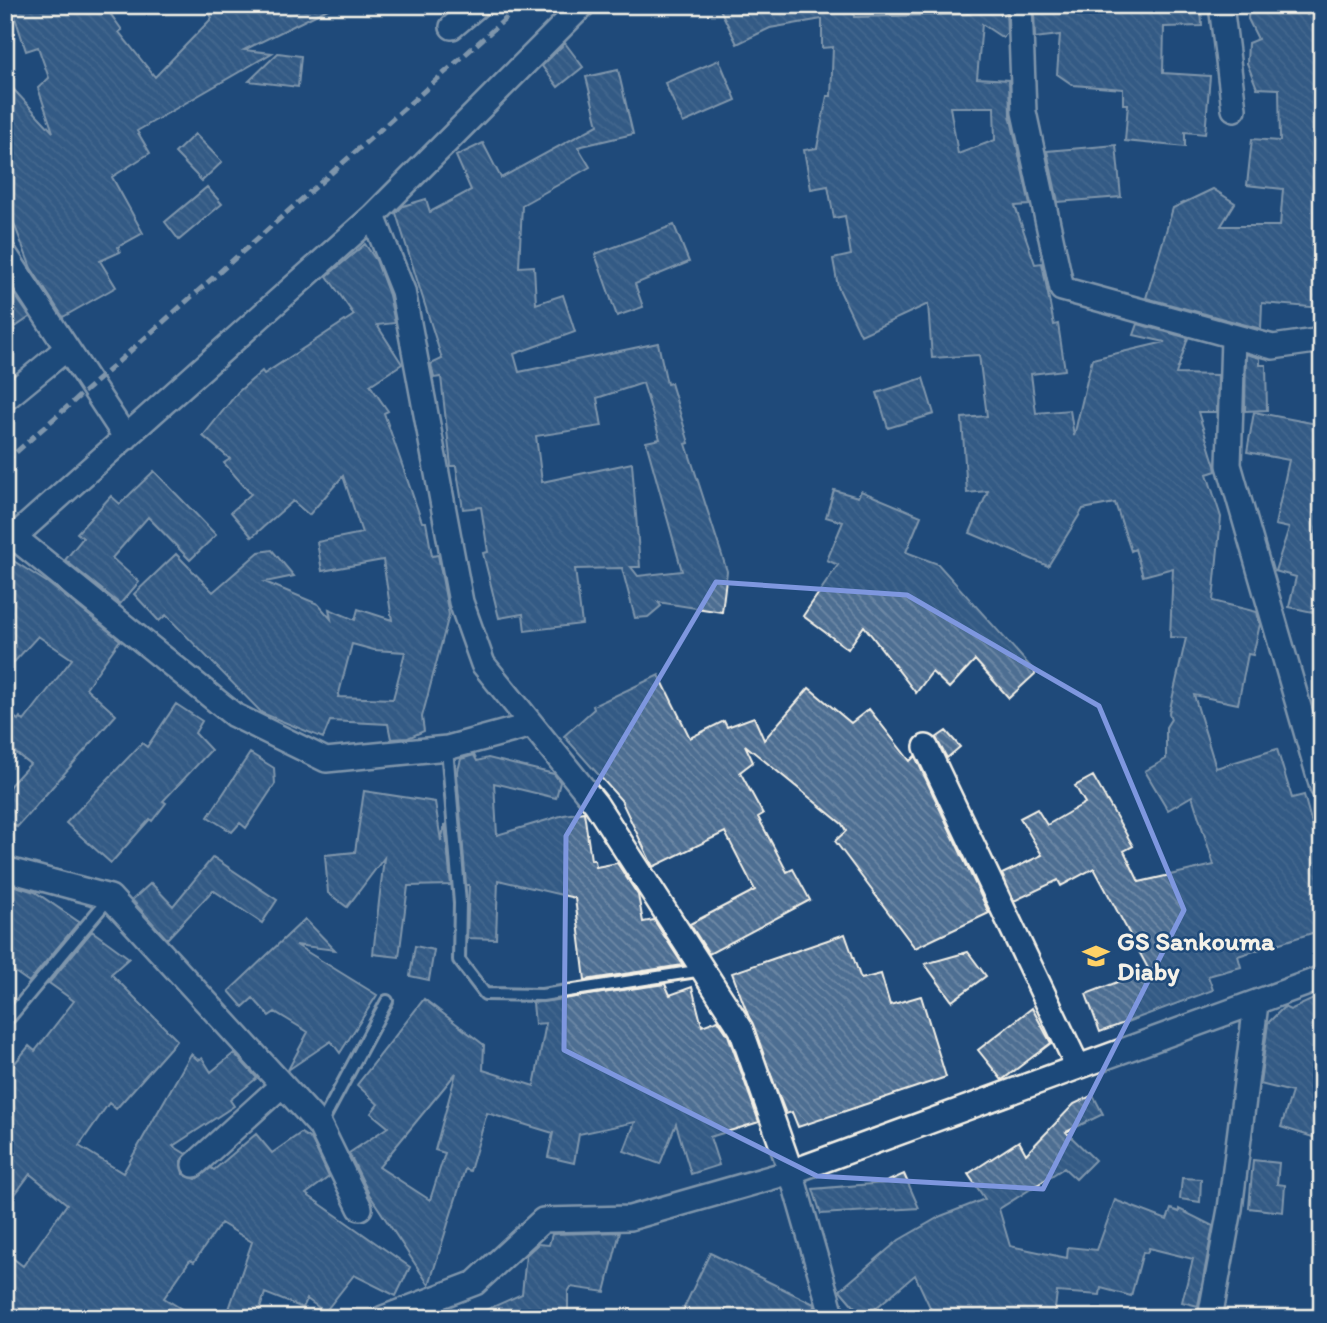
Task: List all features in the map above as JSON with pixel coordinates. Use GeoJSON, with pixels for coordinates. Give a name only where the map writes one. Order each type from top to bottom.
{"type":"FeatureCollection","features":[{"type":"Feature","properties":{"kind":"street"},"geometry":{"type":"LineString","coordinates":[[452,27],[478,5]]}},
{"type":"Feature","properties":{"kind":"street"},"geometry":{"type":"LineString","coordinates":[[532,725],[447,748],[326,760],[234,715],[10,541],[373,216],[583,5]]}},
{"type":"Feature","properties":{"kind":"street"},"geometry":{"type":"LineString","coordinates":[[1020,5],[1024,112],[1062,289],[1273,347],[1322,340]]}},
{"type":"Feature","properties":{"kind":"street"},"geometry":{"type":"LineString","coordinates":[[1221,5],[1234,108]]}},
{"type":"Feature","properties":{"kind":"street"},"geometry":{"type":"LineString","coordinates":[[373,216],[403,291],[461,602],[483,664],[596,804],[741,1028],[791,1172],[833,1318]]}},
{"type":"Feature","properties":{"kind":"street"},"geometry":{"type":"LineString","coordinates":[[5,254],[126,438]]}},
{"type":"Feature","properties":{"kind":"street"},"geometry":{"type":"LineString","coordinates":[[1233,338],[1229,464],[1322,787]]}},
{"type":"Feature","properties":{"kind":"street"},"geometry":{"type":"LineString","coordinates":[[5,399],[66,349]]}},
{"type":"Feature","properties":{"kind":"street"},"geometry":{"type":"LineString","coordinates":[[926,747],[1078,1067]]}},
{"type":"Feature","properties":{"kind":"street"},"geometry":{"type":"LineString","coordinates":[[5,869],[110,897],[320,1126],[360,1208]]}},
{"type":"Feature","properties":{"kind":"street"},"geometry":{"type":"LineString","coordinates":[[383,1318],[475,1283],[543,1220],[630,1218],[791,1172],[1322,978]]}},
{"type":"Feature","properties":{"kind":"street"},"geometry":{"type":"LineString","coordinates":[[1210,1318],[1230,1209],[1256,1004]]}},
{"type":"Feature","properties":{"kind":"street"},"geometry":{"type":"LineString","coordinates":[[194,1165],[282,1085]]}},
{"type":"Feature","properties":{"kind":"lane"},"geometry":{"type":"LineString","coordinates":[[447,748],[460,903],[458,960],[485,993],[542,995],[703,970]]}},
{"type":"Feature","properties":{"kind":"lane"},"geometry":{"type":"LineString","coordinates":[[10,1017],[110,897]]}},
{"type":"Feature","properties":{"kind":"lane"},"geometry":{"type":"LineString","coordinates":[[320,1126],[387,1001]]}},
{"type":"Feature","properties":{"kind":"highlighted area"},"geometry":{"type":"Polygon","coordinates":[[[716,582],[907,595],[1099,706],[1184,910],[1043,1189],[817,1176],[564,1050],[566,836],[716,582]]]}},
{"type":"Feature","properties":{"kind":"building"},"geometry":{"type":"Polygon","coordinates":[[[11,5],[104,5],[122,30],[119,32],[155,77],[212,18],[206,5],[336,5],[244,50],[272,53],[137,131],[150,153],[112,177],[143,233],[118,247],[120,252],[100,261],[116,287],[63,317],[31,268],[5,200],[5,80],[53,132],[38,88],[49,78],[38,47],[26,51],[11,5]]]}},
{"type":"Feature","properties":{"kind":"building"},"geometry":{"type":"Polygon","coordinates":[[[718,5],[853,5],[854,17],[969,14],[955,5],[1006,5],[1007,33],[1003,38],[982,24],[977,78],[1009,80],[1010,115],[1030,205],[1015,206],[1035,264],[1042,263],[1054,325],[1058,324],[1065,370],[1031,374],[1036,413],[1070,410],[1074,436],[1092,359],[1165,342],[1134,335],[1138,324],[1188,338],[1176,374],[1218,375],[1217,412],[1198,412],[1215,466],[1216,471],[1207,474],[1221,517],[1213,601],[1257,612],[1260,624],[1253,655],[1248,654],[1238,704],[1194,695],[1216,768],[1277,749],[1292,798],[1304,795],[1322,861],[1322,930],[1238,956],[1241,967],[1208,976],[1213,990],[1100,1032],[1086,994],[1149,970],[1094,868],[1061,886],[1058,880],[1014,901],[1002,874],[1042,855],[1020,818],[1037,809],[1047,825],[1085,803],[1075,786],[1093,776],[1133,846],[1124,851],[1139,882],[1214,865],[1192,796],[1168,810],[1145,771],[1166,759],[1166,727],[1171,719],[1169,713],[1186,638],[1170,637],[1173,568],[1143,576],[1135,549],[1131,551],[1115,503],[1083,509],[1048,566],[970,533],[988,491],[967,493],[962,418],[987,416],[979,355],[932,358],[928,304],[861,335],[838,287],[833,259],[851,255],[845,216],[834,218],[828,186],[811,189],[804,150],[817,148],[827,96],[831,96],[833,47],[822,48],[822,19],[770,28],[737,44],[718,5]],[[950,107],[958,154],[995,140],[994,107],[950,107]]]}},
{"type":"Feature","properties":{"kind":"building"},"geometry":{"type":"Polygon","coordinates":[[[1065,5],[1201,5],[1202,26],[1164,27],[1163,73],[1210,76],[1205,134],[1185,132],[1185,147],[1125,141],[1128,104],[1123,104],[1123,89],[1073,85],[1057,74],[1060,35],[1035,38],[1034,9],[1065,5]]]}},
{"type":"Feature","properties":{"kind":"building"},"geometry":{"type":"Polygon","coordinates":[[[1249,5],[1302,5],[1307,15],[1313,12],[1315,143],[1322,144],[1322,308],[1262,303],[1261,329],[1146,298],[1173,208],[1213,189],[1235,203],[1221,226],[1280,226],[1283,189],[1247,185],[1252,139],[1280,141],[1279,89],[1257,88],[1247,63],[1248,43],[1258,39],[1248,19],[1249,5]]]}},
{"type":"Feature","properties":{"kind":"building"},"geometry":{"type":"Polygon","coordinates":[[[565,43],[583,67],[558,87],[542,66],[565,43]]]}},
{"type":"Feature","properties":{"kind":"building"},"geometry":{"type":"Polygon","coordinates":[[[278,53],[301,56],[298,87],[249,81],[278,53]]]}},
{"type":"Feature","properties":{"kind":"building"},"geometry":{"type":"Polygon","coordinates":[[[719,60],[736,100],[683,123],[665,83],[719,60]]]}},
{"type":"Feature","properties":{"kind":"building"},"geometry":{"type":"Polygon","coordinates":[[[618,70],[633,134],[578,147],[590,167],[522,205],[519,267],[534,266],[536,304],[563,295],[575,332],[514,354],[519,372],[658,343],[667,384],[671,383],[689,443],[686,444],[727,571],[722,612],[658,602],[661,606],[648,617],[635,618],[622,568],[575,569],[582,624],[525,631],[523,614],[499,618],[483,553],[488,552],[481,507],[463,509],[456,466],[451,466],[441,377],[434,378],[431,364],[442,359],[396,213],[403,206],[426,199],[430,212],[471,190],[456,156],[483,143],[501,178],[598,125],[586,77],[618,70]],[[643,383],[597,398],[602,426],[536,436],[542,482],[632,463],[640,567],[631,567],[638,576],[682,571],[646,442],[660,439],[643,383]]]}},
{"type":"Feature","properties":{"kind":"building"},"geometry":{"type":"Polygon","coordinates":[[[195,134],[222,162],[202,181],[175,153],[195,134]]]}},
{"type":"Feature","properties":{"kind":"building"},"geometry":{"type":"Polygon","coordinates":[[[1116,145],[1121,197],[1058,202],[1047,151],[1116,145]]]}},
{"type":"Feature","properties":{"kind":"building"},"geometry":{"type":"Polygon","coordinates":[[[207,187],[222,204],[179,240],[165,222],[207,187]]]}},
{"type":"Feature","properties":{"kind":"building"},"geometry":{"type":"Polygon","coordinates":[[[674,225],[689,262],[635,284],[643,307],[617,316],[595,254],[674,225]]]}},
{"type":"Feature","properties":{"kind":"building"},"geometry":{"type":"Polygon","coordinates":[[[365,244],[376,260],[389,295],[395,323],[377,325],[402,364],[370,385],[388,411],[384,413],[422,522],[426,522],[432,556],[438,555],[449,615],[422,717],[424,731],[408,738],[391,739],[388,724],[330,721],[323,738],[262,713],[166,615],[159,621],[134,594],[176,554],[213,592],[259,552],[272,550],[294,576],[265,582],[318,604],[331,619],[329,609],[355,620],[358,609],[392,620],[383,560],[322,571],[317,542],[362,533],[343,476],[309,515],[293,501],[252,537],[231,512],[251,494],[224,463],[230,459],[203,436],[238,392],[262,371],[264,374],[354,315],[327,276],[365,244]],[[352,644],[338,697],[393,699],[405,652],[374,650],[352,644]]]}},
{"type":"Feature","properties":{"kind":"building"},"geometry":{"type":"Polygon","coordinates":[[[5,280],[30,317],[5,334],[5,280]]]}},
{"type":"Feature","properties":{"kind":"building"},"geometry":{"type":"Polygon","coordinates":[[[1246,354],[1260,358],[1260,365],[1266,365],[1267,410],[1245,411],[1246,354]]]}},
{"type":"Feature","properties":{"kind":"building"},"geometry":{"type":"Polygon","coordinates":[[[923,378],[934,414],[888,428],[877,393],[923,378]]]}},
{"type":"Feature","properties":{"kind":"building"},"geometry":{"type":"Polygon","coordinates":[[[1254,412],[1322,425],[1322,505],[1314,544],[1320,546],[1314,571],[1322,573],[1322,614],[1289,607],[1296,577],[1275,571],[1289,528],[1275,525],[1289,460],[1247,452],[1254,412]]]}},
{"type":"Feature","properties":{"kind":"building"},"geometry":{"type":"Polygon","coordinates":[[[154,471],[216,535],[190,560],[148,517],[112,558],[139,582],[120,604],[65,560],[83,538],[77,533],[111,496],[120,504],[154,471]]]}},
{"type":"Feature","properties":{"kind":"building"},"geometry":{"type":"Polygon","coordinates":[[[834,490],[858,497],[861,491],[921,516],[906,552],[938,564],[1036,673],[1009,698],[975,660],[949,688],[932,672],[916,693],[864,626],[848,649],[803,616],[838,565],[827,560],[843,522],[826,517],[834,490]]]}},
{"type":"Feature","properties":{"kind":"building"},"geometry":{"type":"Polygon","coordinates":[[[9,558],[48,583],[120,640],[86,688],[116,715],[17,827],[5,817],[5,791],[30,764],[5,745],[5,710],[18,720],[20,717],[24,721],[72,659],[38,636],[5,672],[5,559],[9,558]]]}},
{"type":"Feature","properties":{"kind":"building"},"geometry":{"type":"Polygon","coordinates":[[[659,675],[690,738],[724,721],[727,727],[754,717],[764,740],[809,688],[851,723],[869,709],[910,761],[915,756],[989,913],[915,948],[835,841],[846,831],[842,824],[745,745],[753,762],[740,772],[763,814],[758,817],[787,872],[793,869],[810,900],[709,954],[690,924],[755,890],[725,832],[653,867],[621,800],[564,736],[594,709],[593,706],[659,675]]]}},
{"type":"Feature","properties":{"kind":"building"},"geometry":{"type":"Polygon","coordinates":[[[176,704],[202,721],[195,733],[211,750],[163,801],[166,803],[152,821],[150,819],[111,863],[66,823],[142,743],[147,747],[176,704]]]}},
{"type":"Feature","properties":{"kind":"building"},"geometry":{"type":"Polygon","coordinates":[[[946,731],[960,747],[947,758],[936,738],[946,731]]]}},
{"type":"Feature","properties":{"kind":"building"},"geometry":{"type":"Polygon","coordinates":[[[250,753],[274,768],[275,784],[246,828],[240,823],[232,832],[208,817],[250,753]]]}},
{"type":"Feature","properties":{"kind":"building"},"geometry":{"type":"Polygon","coordinates":[[[474,755],[477,761],[488,758],[554,774],[560,782],[556,798],[494,783],[497,835],[564,815],[584,812],[591,860],[595,860],[596,867],[617,863],[638,895],[643,922],[654,920],[683,965],[585,980],[575,898],[498,880],[496,939],[467,938],[469,885],[466,885],[457,774],[461,759],[474,755]]]}},
{"type":"Feature","properties":{"kind":"building"},"geometry":{"type":"Polygon","coordinates":[[[364,791],[435,802],[441,841],[445,824],[451,885],[408,886],[399,957],[373,954],[384,858],[347,907],[328,893],[325,855],[355,852],[364,791]]]}},
{"type":"Feature","properties":{"kind":"building"},"geometry":{"type":"Polygon","coordinates":[[[213,857],[277,900],[262,923],[213,890],[167,939],[132,900],[151,883],[173,906],[213,857]]]}},
{"type":"Feature","properties":{"kind":"building"},"geometry":{"type":"Polygon","coordinates":[[[12,885],[35,892],[79,922],[29,982],[5,965],[5,895],[12,885]]]}},
{"type":"Feature","properties":{"kind":"building"},"geometry":{"type":"Polygon","coordinates":[[[305,919],[335,950],[296,945],[377,995],[340,1053],[331,1041],[288,1070],[308,1032],[275,1012],[269,1016],[253,998],[243,1007],[229,991],[305,919]]]}},
{"type":"Feature","properties":{"kind":"building"},"geometry":{"type":"Polygon","coordinates":[[[92,931],[129,958],[111,974],[177,1040],[116,1109],[109,1103],[79,1146],[123,1173],[191,1054],[198,1060],[202,1058],[211,1072],[234,1053],[257,1078],[230,1100],[234,1106],[173,1146],[186,1154],[181,1161],[183,1174],[196,1179],[211,1168],[214,1170],[256,1134],[272,1153],[301,1133],[312,1140],[329,1177],[306,1194],[410,1267],[396,1296],[354,1275],[325,1312],[307,1299],[303,1308],[265,1293],[257,1318],[226,1318],[252,1242],[221,1223],[194,1262],[190,1260],[164,1298],[196,1318],[5,1318],[5,1252],[23,1266],[67,1204],[30,1174],[5,1208],[5,1075],[29,1046],[35,1051],[74,1001],[49,983],[92,931]]]}},
{"type":"Feature","properties":{"kind":"building"},"geometry":{"type":"Polygon","coordinates":[[[845,934],[861,979],[881,974],[890,1005],[921,996],[946,1077],[798,1127],[792,1112],[786,1114],[732,973],[845,934]]]}},
{"type":"Feature","properties":{"kind":"building"},"geometry":{"type":"Polygon","coordinates":[[[415,946],[434,950],[429,980],[410,976],[415,946]]]}},
{"type":"Feature","properties":{"kind":"building"},"geometry":{"type":"Polygon","coordinates":[[[968,952],[986,976],[952,1001],[925,964],[968,952]]]}},
{"type":"Feature","properties":{"kind":"building"},"geometry":{"type":"Polygon","coordinates":[[[665,984],[670,995],[692,987],[702,1026],[718,1020],[728,1035],[759,1122],[710,1137],[719,1165],[691,1174],[676,1124],[660,1164],[624,1151],[635,1122],[579,1134],[574,1163],[548,1157],[553,1133],[487,1113],[470,1171],[465,1169],[429,1285],[369,1194],[349,1153],[388,1127],[371,1113],[378,1104],[357,1085],[424,999],[484,1045],[483,1070],[534,1086],[546,1023],[535,1024],[533,1003],[665,984]],[[456,1073],[379,1167],[430,1200],[445,1153],[435,1150],[456,1073]]]}},
{"type":"Feature","properties":{"kind":"building"},"geometry":{"type":"Polygon","coordinates":[[[1322,995],[1322,1140],[1281,1127],[1292,1092],[1260,1084],[1268,1023],[1284,1007],[1290,1010],[1322,995]]]}},
{"type":"Feature","properties":{"kind":"building"},"geometry":{"type":"Polygon","coordinates":[[[1032,1008],[1051,1043],[1002,1080],[978,1050],[1032,1008]]]}},
{"type":"Feature","properties":{"kind":"building"},"geometry":{"type":"Polygon","coordinates":[[[1093,1095],[1103,1114],[1066,1132],[1095,1160],[1076,1179],[1064,1168],[999,1209],[1010,1246],[1067,1258],[1068,1247],[1097,1250],[1115,1200],[1167,1220],[1171,1209],[1179,1212],[1179,1209],[1213,1226],[1198,1306],[1182,1302],[1193,1259],[1149,1248],[1147,1253],[1143,1252],[1131,1296],[1101,1288],[1100,1295],[1057,1292],[1054,1318],[935,1318],[915,1275],[864,1318],[840,1290],[899,1240],[941,1216],[985,1199],[968,1174],[1019,1141],[1026,1154],[1074,1104],[1093,1095]]]}},
{"type":"Feature","properties":{"kind":"building"},"geometry":{"type":"Polygon","coordinates":[[[1253,1160],[1279,1163],[1277,1184],[1285,1185],[1283,1212],[1249,1208],[1253,1160]]]}},
{"type":"Feature","properties":{"kind":"building"},"geometry":{"type":"Polygon","coordinates":[[[904,1174],[919,1208],[821,1214],[813,1189],[884,1183],[904,1174]]]}},
{"type":"Feature","properties":{"kind":"building"},"geometry":{"type":"Polygon","coordinates":[[[1182,1178],[1201,1179],[1200,1202],[1180,1199],[1182,1178]]]}},
{"type":"Feature","properties":{"kind":"building"},"geometry":{"type":"Polygon","coordinates":[[[620,1232],[605,1292],[571,1287],[568,1292],[568,1318],[468,1318],[522,1294],[526,1255],[538,1244],[549,1245],[552,1234],[620,1232]]]}},
{"type":"Feature","properties":{"kind":"building"},"geometry":{"type":"Polygon","coordinates":[[[710,1253],[814,1304],[818,1318],[694,1318],[682,1312],[710,1253]]]}},
{"type":"Feature","properties":{"kind":"railway"},"geometry":{"type":"LineString","coordinates":[[5,462],[521,5]]}},
{"type":"Feature","properties":{"kind":"place","name":"GS Sankouma Diaby"},"geometry":{"type":"Point","coordinates":[1096,956]}}]}
